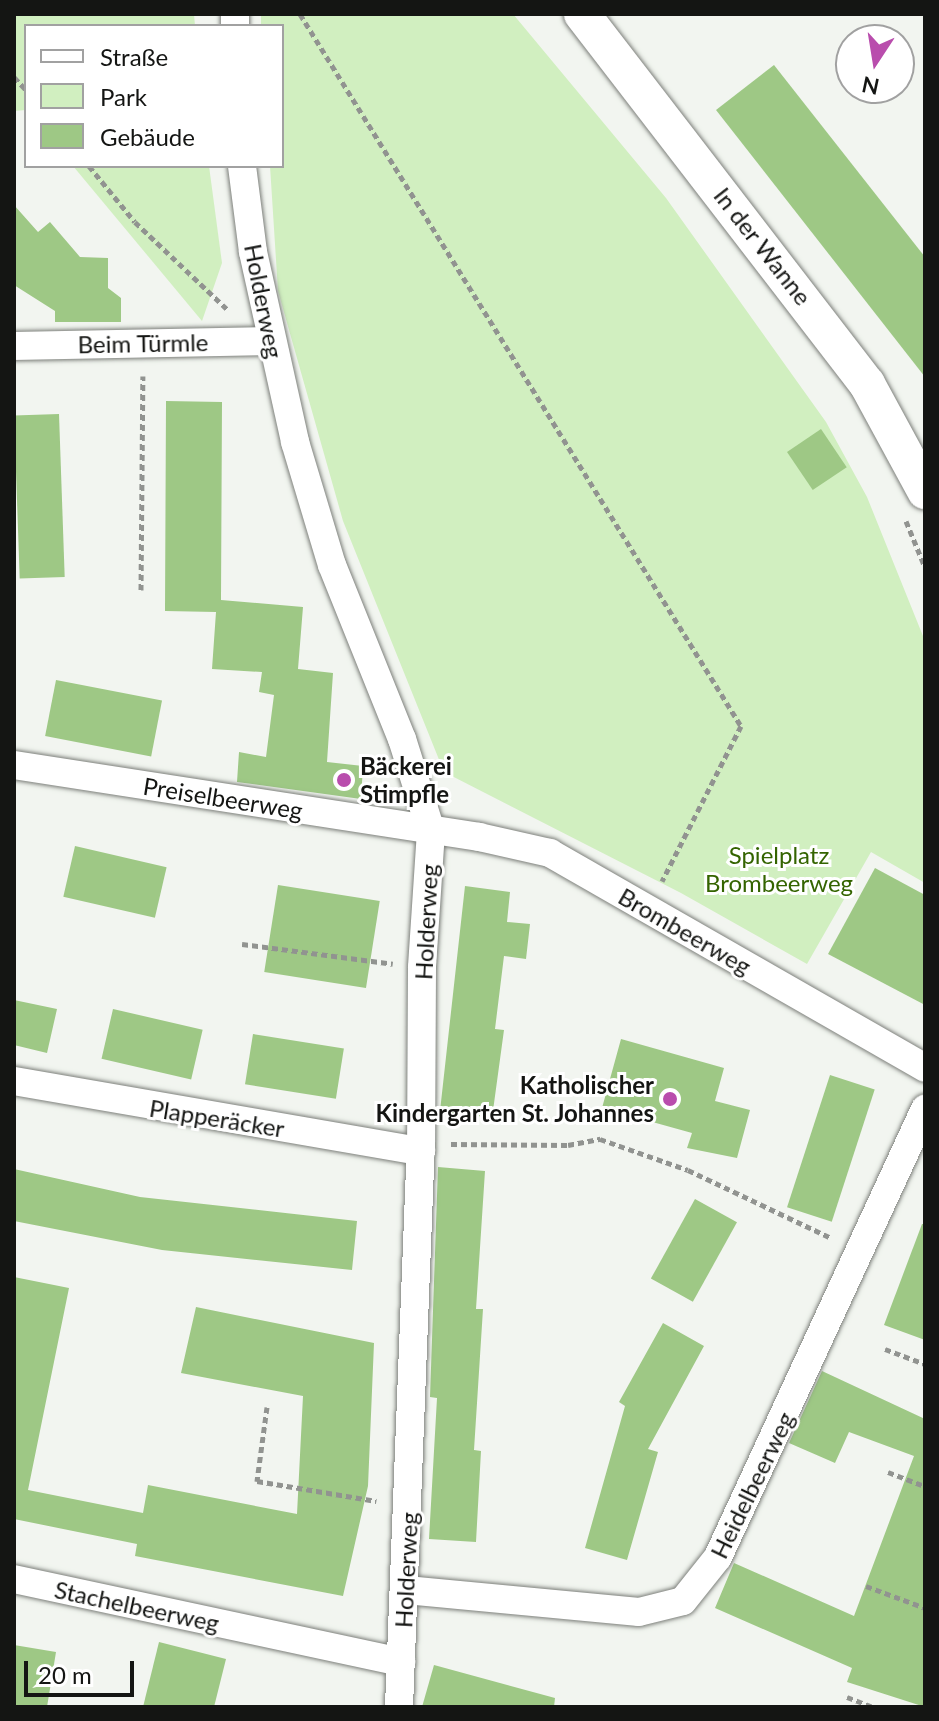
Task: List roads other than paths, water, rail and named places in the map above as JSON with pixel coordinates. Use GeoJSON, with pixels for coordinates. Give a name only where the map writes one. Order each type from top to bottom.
{"type":"FeatureCollection","features":[{"type":"Feature","properties":{"kind":"street","name":"In der Wanne"},"geometry":{"type":"LineString","coordinates":[[582,14],[867,384],[925,491]]}},
{"type":"Feature","properties":{"kind":"street","name":"Holderweg"},"geometry":{"type":"LineString","coordinates":[[242,168],[271,341],[332,565],[402,739],[431,831],[422,968],[421,1147],[406,1590],[399,1707]]}},
{"type":"Feature","properties":{"kind":"street","name":"Beim Türmle"},"geometry":{"type":"LineString","coordinates":[[14,346],[271,341]]}},
{"type":"Feature","properties":{"kind":"street","name":"Preiselbeerweg"},"geometry":{"type":"LineString","coordinates":[[14,765],[431,831]]}},
{"type":"Feature","properties":{"kind":"street","name":"Brombeerweg"},"geometry":{"type":"LineString","coordinates":[[431,831],[550,853],[925,1068]]}},
{"type":"Feature","properties":{"kind":"street","name":"Plapperäcker"},"geometry":{"type":"LineString","coordinates":[[14,1081],[421,1147]]}},
{"type":"Feature","properties":{"kind":"street","name":"Heidelbeerweg"},"geometry":{"type":"LineString","coordinates":[[406,1590],[639,1612],[683,1601],[718,1557],[925,1108]]}},
{"type":"Feature","properties":{"kind":"street","name":"Stachelbeerweg"},"geometry":{"type":"LineString","coordinates":[[14,1579],[401,1662]]}},
{"type":"Feature","properties":{"kind":"place","name":"Bäckerei Stimpfle"},"geometry":{"type":"Point","coordinates":[344,780]}},
{"type":"Feature","properties":{"kind":"place","name":"Katholischer Kindergarten St. Johannes"},"geometry":{"type":"Point","coordinates":[670,1099]}},
{"type":"Feature","properties":{"kind":"park label","name":"Spielplatz Brombeerweg"},"geometry":{"type":"Point","coordinates":[779,869]}}]}
